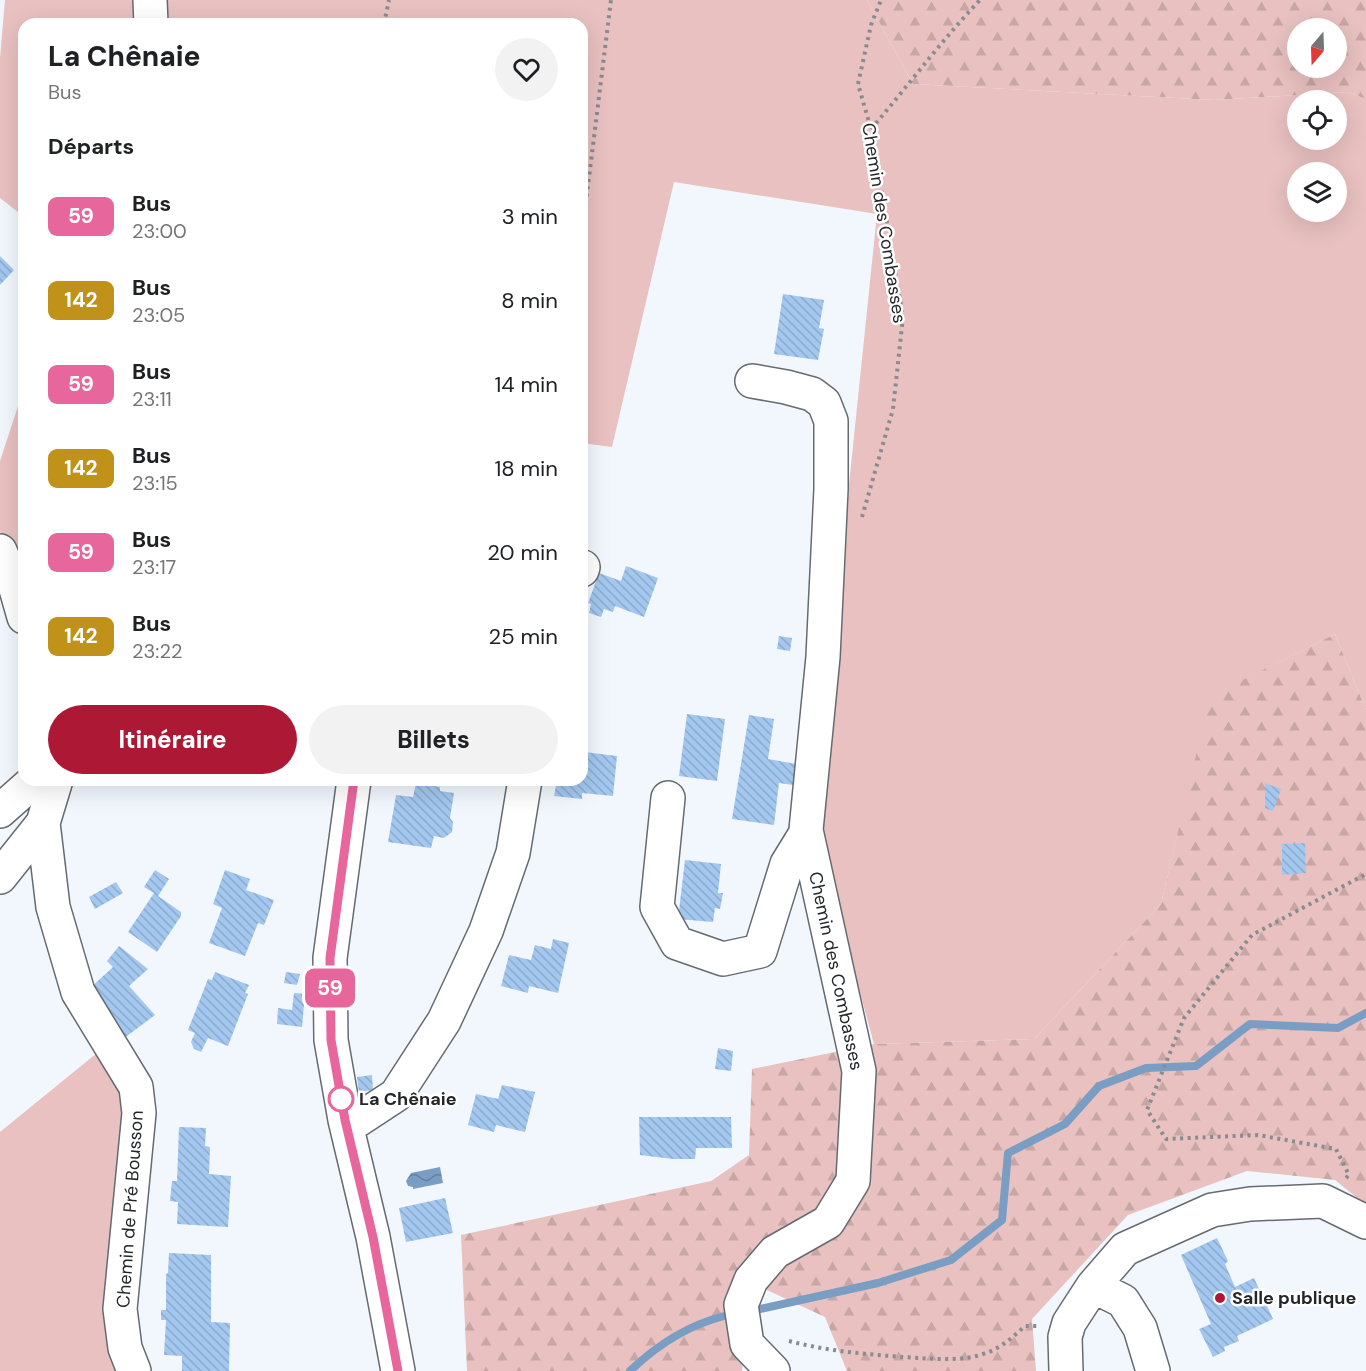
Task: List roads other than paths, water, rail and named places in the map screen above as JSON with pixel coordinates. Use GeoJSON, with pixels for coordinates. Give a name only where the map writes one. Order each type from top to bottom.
{"type":"FeatureCollection","features":[{"type":"Feature","properties":{"kind":"street"},"geometry":{"type":"LineString","coordinates":[[150,0],[151,18]]}},
{"type":"Feature","properties":{"kind":"street","name":"Chemin des Combasses"},"geometry":{"type":"LineString","coordinates":[[752,381],[812,394],[824,403],[831,421],[831,489],[823,657],[806,832],[859,1071],[853,1181],[828,1222],[776,1252],[751,1280],[741,1305],[747,1344],[773,1371]]}},
{"type":"Feature","properties":{"kind":"street"},"geometry":{"type":"LineString","coordinates":[[0,551],[18,596]]}},
{"type":"Feature","properties":{"kind":"street"},"geometry":{"type":"LineString","coordinates":[[0,811],[28,786]]}},
{"type":"Feature","properties":{"kind":"street","name":"Chemin de Pré Bousson"},"geometry":{"type":"LineString","coordinates":[[54,786],[43,823],[52,907],[78,992],[136,1087],[139,1113],[120,1309],[124,1348],[134,1371]]}},
{"type":"Feature","properties":{"kind":"street"},"geometry":{"type":"LineString","coordinates":[[353,786],[330,958],[331,1040],[345,1120],[373,1237],[398,1371]]}},
{"type":"Feature","properties":{"kind":"street"},"geometry":{"type":"LineString","coordinates":[[345,1120],[358,1120],[396,1095],[444,1022],[486,931],[513,853],[524,786]]}},
{"type":"Feature","properties":{"kind":"street"},"geometry":{"type":"LineString","coordinates":[[668,798],[657,907],[676,943],[723,959],[760,951],[787,864],[806,832]]}},
{"type":"Feature","properties":{"kind":"street"},"geometry":{"type":"LineString","coordinates":[[0,877],[43,823]]}},
{"type":"Feature","properties":{"kind":"street"},"geometry":{"type":"LineString","coordinates":[[1066,1371],[1065,1337],[1069,1323],[1093,1286],[1125,1249],[1212,1210],[1250,1204],[1323,1201],[1366,1222]]}},
{"type":"Feature","properties":{"kind":"street"},"geometry":{"type":"LineString","coordinates":[[1093,1286],[1123,1301],[1140,1328],[1153,1371]]}},
{"type":"Feature","properties":{"kind":"water"},"geometry":{"type":"Polygon","coordinates":[[[440,1167],[443,1183],[413,1189],[408,1186],[406,1181],[411,1173],[440,1167]]]}},
{"type":"Feature","properties":{"kind":"waterway"},"geometry":{"type":"LineString","coordinates":[[751,1311],[878,1283],[951,1260],[1002,1220],[1008,1153],[1065,1124],[1099,1086],[1146,1068],[1196,1066],[1250,1024],[1338,1028],[1366,1013]]}},
{"type":"Feature","properties":{"kind":"waterway"},"geometry":{"type":"LineString","coordinates":[[630,1371],[651,1353],[674,1338],[698,1325],[724,1316]]}},
{"type":"Feature","properties":{"kind":"place","name":"La Chênaie"},"geometry":{"type":"Point","coordinates":[341,1099]}},
{"type":"Feature","properties":{"kind":"place","name":"Salle publique"},"geometry":{"type":"Point","coordinates":[1220,1298]}}]}
